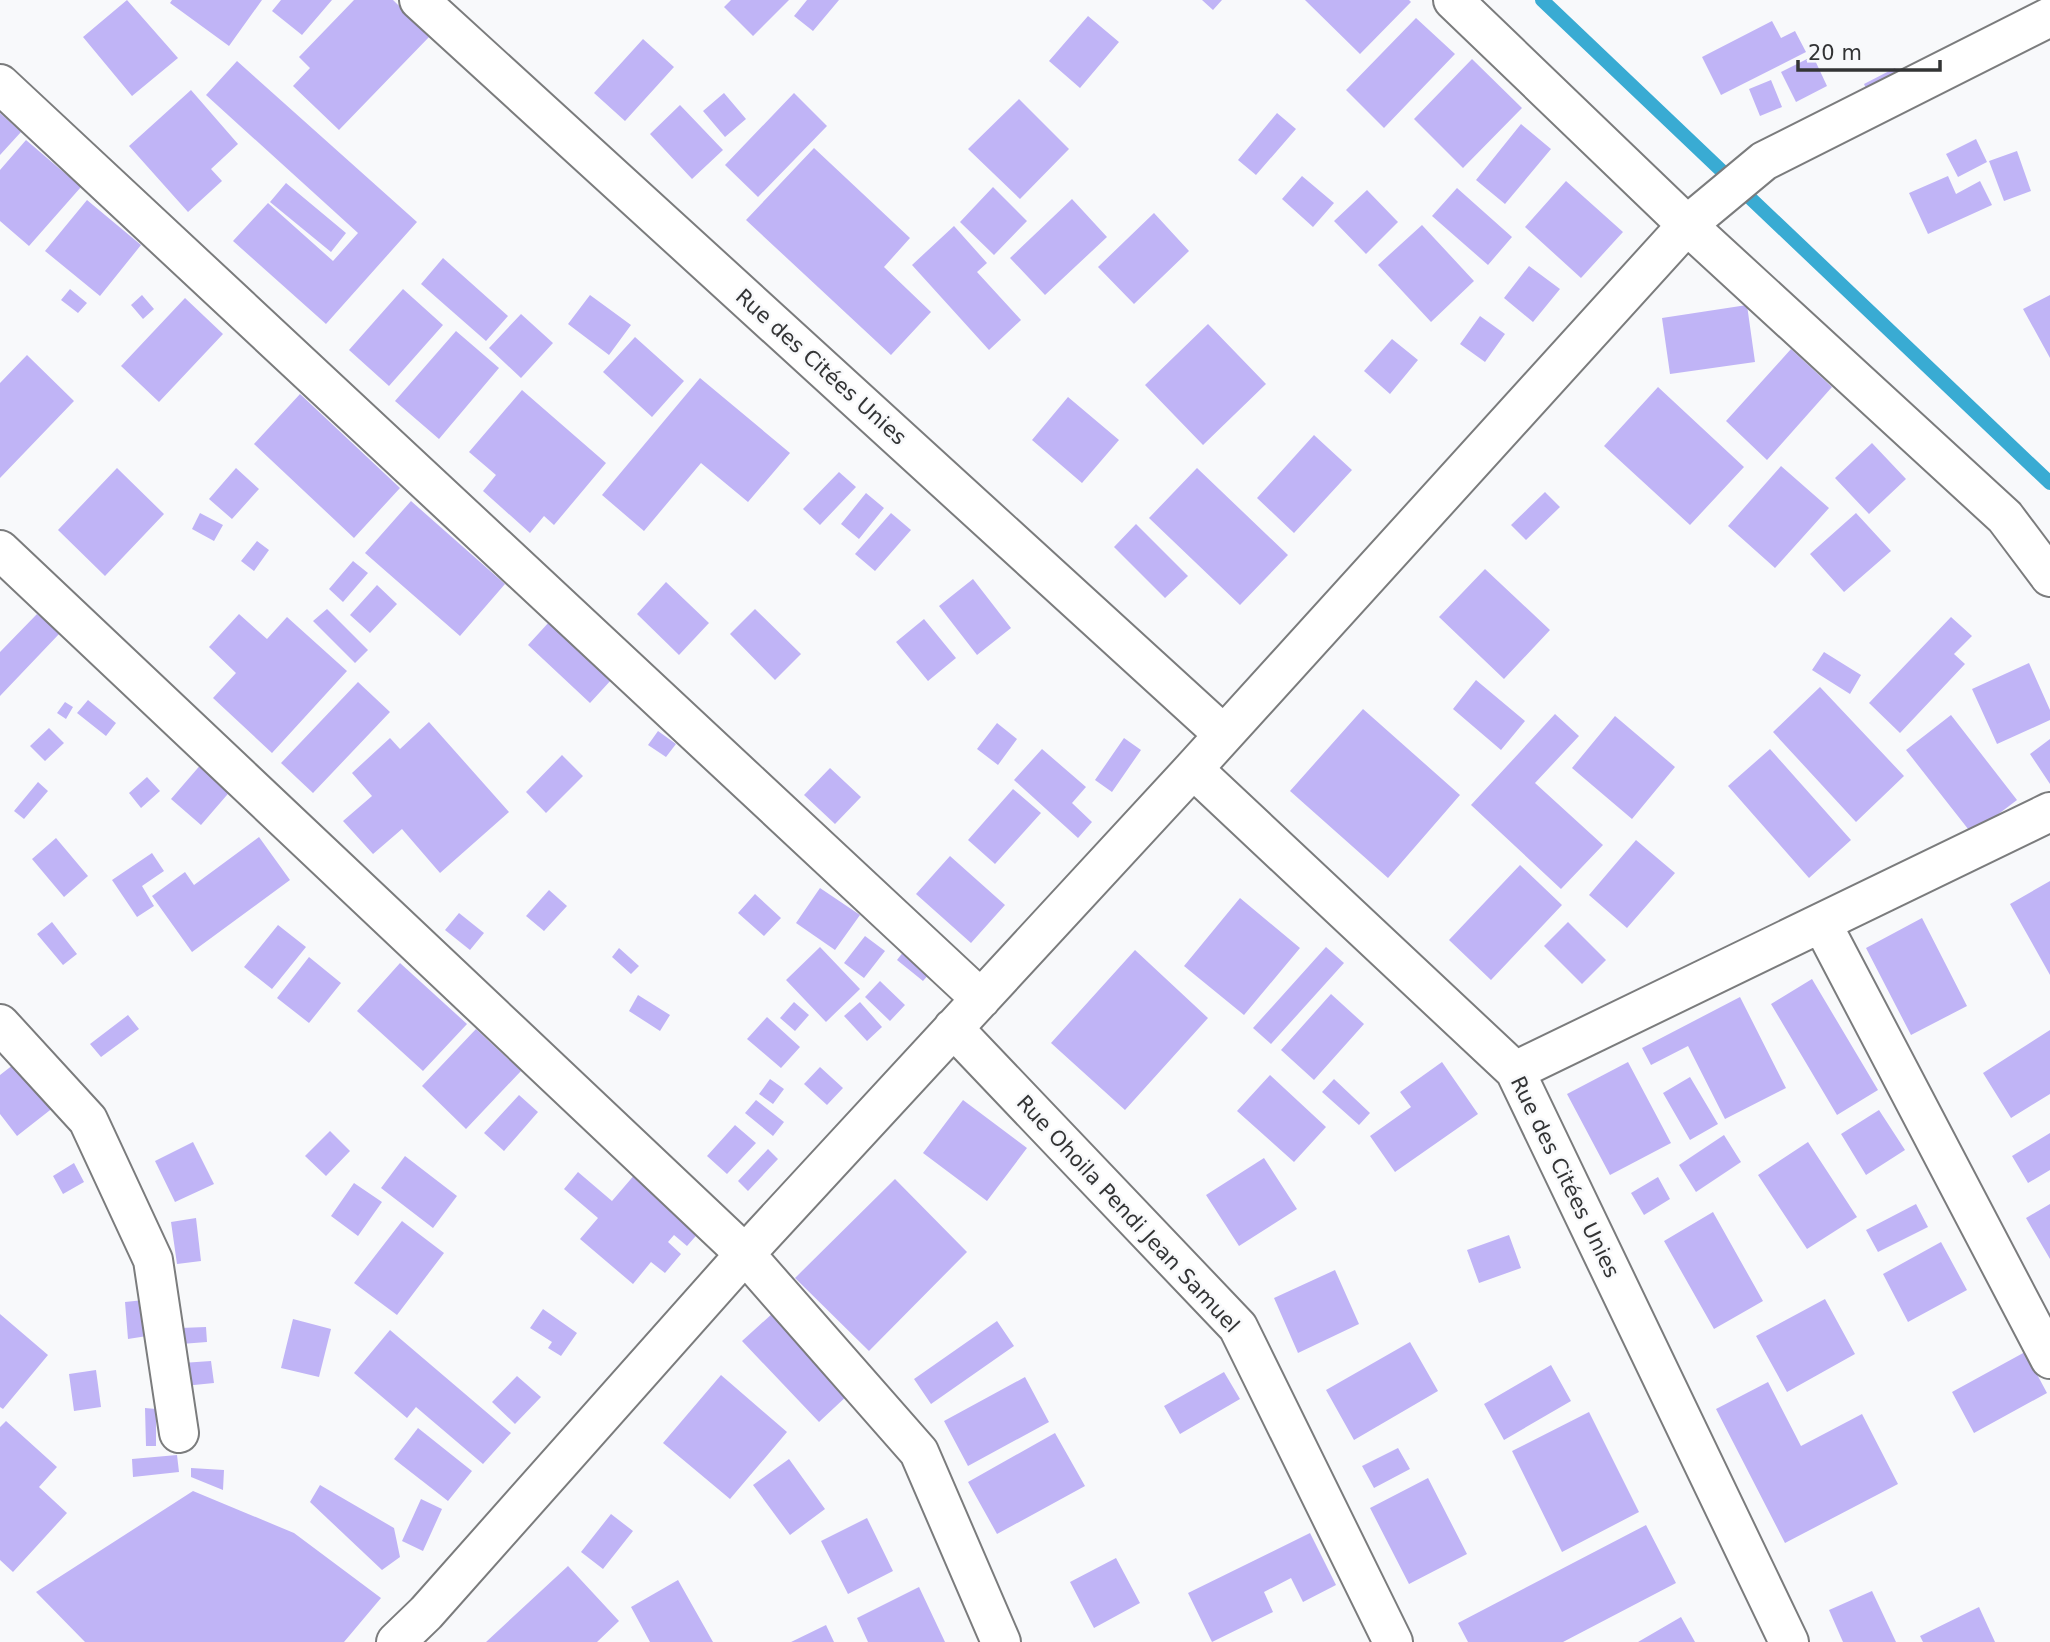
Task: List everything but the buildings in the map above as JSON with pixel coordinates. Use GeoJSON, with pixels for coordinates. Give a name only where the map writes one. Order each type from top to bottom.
{"type":"FeatureCollection","features":[{"type":"Feature","properties":{"kind":"street","name":"Rue des Citées Unies"},"geometry":{"type":"LineString","coordinates":[[419,0],[1223,734]]}},
{"type":"Feature","properties":{"kind":"street"},"geometry":{"type":"LineString","coordinates":[[1453,0],[1687,225],[2005,517],[2050,577]]}},
{"type":"Feature","properties":{"kind":"street"},"geometry":{"type":"LineString","coordinates":[[396,1642],[426,1612],[745,1254],[1193,769],[1687,225],[1764,161],[2050,17]]}},
{"type":"Feature","properties":{"kind":"street"},"geometry":{"type":"LineString","coordinates":[[0,84],[981,999]]}},
{"type":"Feature","properties":{"kind":"street"},"geometry":{"type":"LineString","coordinates":[[0,550],[745,1254],[919,1452],[1001,1642]]}},
{"type":"Feature","properties":{"kind":"street","name":"Rue des Citées Unies"},"geometry":{"type":"LineString","coordinates":[[1193,769],[1515,1071],[1789,1642]]}},
{"type":"Feature","properties":{"kind":"street"},"geometry":{"type":"LineString","coordinates":[[1515,1071],[2050,812]]}},
{"type":"Feature","properties":{"kind":"street"},"geometry":{"type":"LineString","coordinates":[[1822,924],[2050,1359]]}},
{"type":"Feature","properties":{"kind":"street"},"geometry":{"type":"LineString","coordinates":[[0,1024],[88,1120],[153,1260],[179,1433]]}},
{"type":"Feature","properties":{"kind":"street","name":"Rue Ohoila Pendi Jean Samuel"},"geometry":{"type":"LineString","coordinates":[[953,1028],[1238,1327],[1393,1642]]}},
{"type":"Feature","properties":{"kind":"waterway"},"geometry":{"type":"LineString","coordinates":[[1542,0],[2050,483]]}}]}
